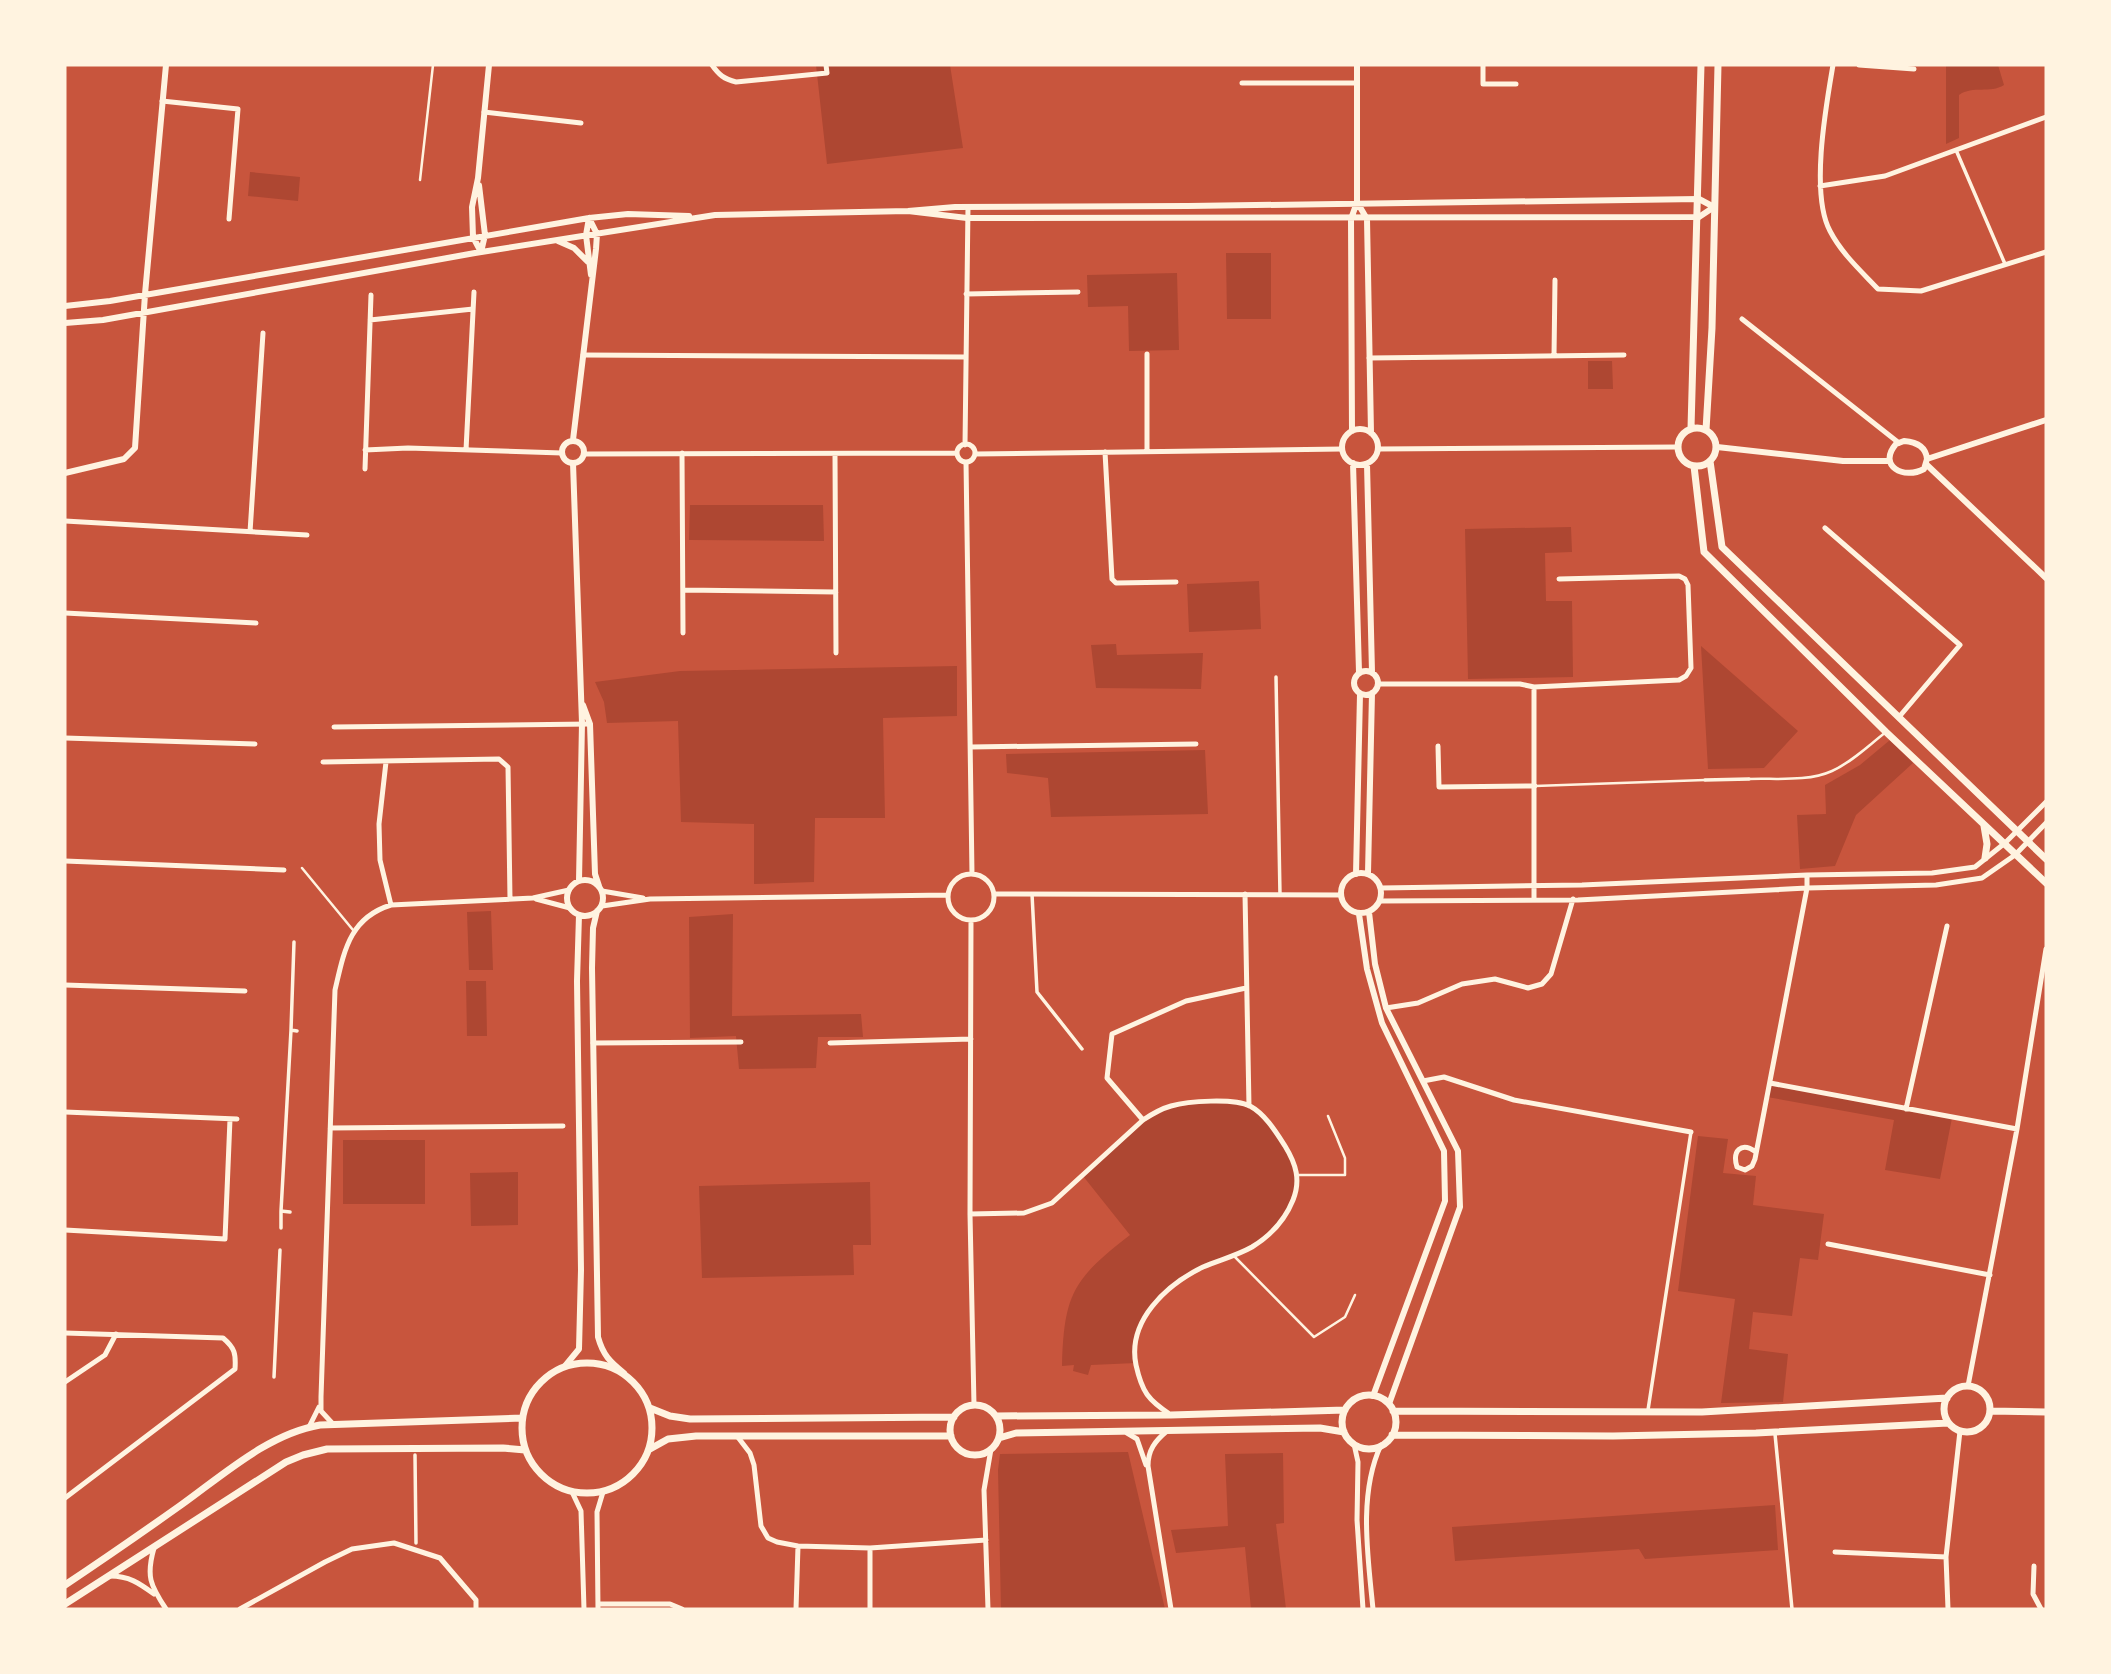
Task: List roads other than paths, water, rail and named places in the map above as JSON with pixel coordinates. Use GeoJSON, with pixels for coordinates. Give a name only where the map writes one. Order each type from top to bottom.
{"type":"FeatureCollection","features":[{"type":"Feature","properties":{"kind":"main road"},"geometry":{"type":"LineString","coordinates":[[1691,428],[1699,217],[1701,65]]}},
{"type":"Feature","properties":{"kind":"main road"},"geometry":{"type":"LineString","coordinates":[[1706,430],[1718,65]]}},
{"type":"Feature","properties":{"kind":"main road"},"geometry":{"type":"LineString","coordinates":[[1710,461],[1694,466],[1682,460],[1677,447],[1681,435],[1691,428],[1706,430],[1714,437],[1717,447],[1710,461],[1722,547],[2046,859]]}},
{"type":"Feature","properties":{"kind":"main road"},"geometry":{"type":"LineString","coordinates":[[1694,466],[1704,552],[1886,732],[2046,883]]}},
{"type":"Feature","properties":{"kind":"main road"},"geometry":{"type":"LineString","coordinates":[[1984,826],[1987,844],[1985,859]]}},
{"type":"Feature","properties":{"kind":"main road"},"geometry":{"type":"LineString","coordinates":[[585,1362],[606,1365],[624,1373],[640,1389],[650,1408],[653,1429],[650,1449],[639,1468],[624,1483],[603,1492],[572,1492],[552,1484],[536,1469],[522,1440],[522,1418],[527,1401],[536,1386],[565,1366],[585,1362]]}},
{"type":"Feature","properties":{"kind":"main road"},"geometry":{"type":"LineString","coordinates":[[1392,1436],[1613,1436],[1775,1432],[1948,1423],[1960,1431],[1975,1431],[1987,1421],[1990,1411],[1987,1398],[1982,1392],[1968,1387],[1954,1391],[1947,1398],[1944,1409],[1948,1423]]}},
{"type":"Feature","properties":{"kind":"main road"},"geometry":{"type":"LineString","coordinates":[[1391,1408],[1395,1427],[1392,1436],[1381,1445],[1370,1449],[1354,1444],[1344,1432],[1342,1424],[1345,1410],[1357,1398],[1373,1396],[1391,1408],[1702,1412],[1947,1398]]}},
{"type":"Feature","properties":{"kind":"main road"},"geometry":{"type":"LineString","coordinates":[[974,1405],[986,1407],[996,1416],[999,1438],[990,1449],[971,1454],[958,1448],[951,1436],[954,1417],[962,1408],[974,1405]]}},
{"type":"Feature","properties":{"kind":"main road"},"geometry":{"type":"LineString","coordinates":[[650,1408],[670,1416],[690,1419],[954,1417]]}},
{"type":"Feature","properties":{"kind":"main road"},"geometry":{"type":"LineString","coordinates":[[996,1416],[1345,1410]]}},
{"type":"Feature","properties":{"kind":"main road"},"geometry":{"type":"LineString","coordinates":[[1990,1411],[2046,1412]]}},
{"type":"Feature","properties":{"kind":"main road"},"geometry":{"type":"LineString","coordinates":[[65,1585],[258,1451],[279,1438],[309,1427],[522,1418]]}},
{"type":"Feature","properties":{"kind":"main road"},"geometry":{"type":"LineString","coordinates":[[999,1438],[1016,1433],[1123,1430],[1320,1427],[1344,1432]]}},
{"type":"Feature","properties":{"kind":"main road"},"geometry":{"type":"LineString","coordinates":[[650,1449],[668,1439],[696,1436],[951,1436]]}},
{"type":"Feature","properties":{"kind":"main road"},"geometry":{"type":"LineString","coordinates":[[65,1604],[248,1486],[303,1455],[327,1449],[525,1450]]}},
{"type":"Feature","properties":{"kind":"street"},"geometry":{"type":"LineString","coordinates":[[65,473],[124,459],[135,448],[145,294],[166,65]]}},
{"type":"Feature","properties":{"kind":"street"},"geometry":{"type":"LineString","coordinates":[[481,252],[473,237],[472,207],[478,177],[489,65]]}},
{"type":"Feature","properties":{"kind":"street"},"geometry":{"type":"LineString","coordinates":[[712,65],[726,80],[736,82],[827,73],[826,65]]}},
{"type":"Feature","properties":{"kind":"street"},"geometry":{"type":"LineString","coordinates":[[1352,431],[1351,219],[1357,202],[1357,65]]}},
{"type":"Feature","properties":{"kind":"street"},"geometry":{"type":"LineString","coordinates":[[1483,65],[1483,84],[1516,84]]}},
{"type":"Feature","properties":{"kind":"street"},"geometry":{"type":"LineString","coordinates":[[1833,65],[1824,120],[1820,186],[1828,229],[1849,260],[1878,289],[1921,291],[2046,252]]}},
{"type":"Feature","properties":{"kind":"street"},"geometry":{"type":"LineString","coordinates":[[1859,65],[1914,69]]}},
{"type":"Feature","properties":{"kind":"street"},"geometry":{"type":"LineString","coordinates":[[1242,83],[1357,83]]}},
{"type":"Feature","properties":{"kind":"street"},"geometry":{"type":"LineString","coordinates":[[162,101],[238,109],[229,219]]}},
{"type":"Feature","properties":{"kind":"street"},"geometry":{"type":"LineString","coordinates":[[484,112],[582,123]]}},
{"type":"Feature","properties":{"kind":"street"},"geometry":{"type":"LineString","coordinates":[[1820,186],[1885,176],[2046,117]]}},
{"type":"Feature","properties":{"kind":"street"},"geometry":{"type":"LineString","coordinates":[[1956,150],[2005,265]]}},
{"type":"Feature","properties":{"kind":"street"},"geometry":{"type":"LineString","coordinates":[[478,177],[485,235],[481,252]]}},
{"type":"Feature","properties":{"kind":"street"},"geometry":{"type":"LineString","coordinates":[[65,306],[110,301],[589,218],[628,214],[696,216],[908,212],[968,206],[1188,206],[1699,199],[1714,207],[1699,217],[967,218],[908,212]]}},
{"type":"Feature","properties":{"kind":"street"},"geometry":{"type":"LineString","coordinates":[[1357,202],[1367,219],[1371,433]]}},
{"type":"Feature","properties":{"kind":"street"},"geometry":{"type":"LineString","coordinates":[[965,444],[968,206]]}},
{"type":"Feature","properties":{"kind":"street"},"geometry":{"type":"LineString","coordinates":[[65,323],[103,320],[696,216]]}},
{"type":"Feature","properties":{"kind":"street"},"geometry":{"type":"LineString","coordinates":[[573,440],[597,234],[589,218]]}},
{"type":"Feature","properties":{"kind":"street"},"geometry":{"type":"LineString","coordinates":[[589,218],[586,235],[592,282]]}},
{"type":"Feature","properties":{"kind":"street"},"geometry":{"type":"LineString","coordinates":[[556,240],[574,248],[588,263]]}},
{"type":"Feature","properties":{"kind":"street"},"geometry":{"type":"LineString","coordinates":[[1554,356],[1555,280]]}},
{"type":"Feature","properties":{"kind":"street"},"geometry":{"type":"LineString","coordinates":[[466,450],[474,292]]}},
{"type":"Feature","properties":{"kind":"street"},"geometry":{"type":"LineString","coordinates":[[967,294],[1078,292]]}},
{"type":"Feature","properties":{"kind":"street"},"geometry":{"type":"LineString","coordinates":[[365,469],[371,295]]}},
{"type":"Feature","properties":{"kind":"street"},"geometry":{"type":"LineString","coordinates":[[370,320],[474,309]]}},
{"type":"Feature","properties":{"kind":"street"},"geometry":{"type":"LineString","coordinates":[[1742,318],[1899,443]]}},
{"type":"Feature","properties":{"kind":"street"},"geometry":{"type":"LineString","coordinates":[[250,532],[263,333]]}},
{"type":"Feature","properties":{"kind":"street"},"geometry":{"type":"LineString","coordinates":[[1147,354],[1147,450]]}},
{"type":"Feature","properties":{"kind":"street"},"geometry":{"type":"LineString","coordinates":[[583,355],[965,357]]}},
{"type":"Feature","properties":{"kind":"street"},"geometry":{"type":"LineString","coordinates":[[1369,358],[1624,355]]}},
{"type":"Feature","properties":{"kind":"street"},"geometry":{"type":"LineString","coordinates":[[2046,420],[1927,462],[1918,472],[1902,473],[1895,469],[1890,461],[1892,448],[1899,443],[1914,442],[1922,447],[1927,462],[2046,578]]}},
{"type":"Feature","properties":{"kind":"street"},"geometry":{"type":"LineString","coordinates":[[1364,430],[1371,433],[1378,449],[1376,456],[1367,464],[1353,463],[1344,456],[1343,440],[1352,431],[1364,430]]}},
{"type":"Feature","properties":{"kind":"street"},"geometry":{"type":"LineString","coordinates":[[573,440],[583,446],[585,454],[581,461],[573,463],[566,460],[562,453],[563,446],[573,440]]}},
{"type":"Feature","properties":{"kind":"street"},"geometry":{"type":"LineString","coordinates":[[965,444],[972,446],[975,454],[972,460],[966,462],[960,461],[957,453],[965,444]]}},
{"type":"Feature","properties":{"kind":"street"},"geometry":{"type":"LineString","coordinates":[[1378,449],[1677,447]]}},
{"type":"Feature","properties":{"kind":"street"},"geometry":{"type":"LineString","coordinates":[[1717,447],[1843,461],[1890,461]]}},
{"type":"Feature","properties":{"kind":"street"},"geometry":{"type":"LineString","coordinates":[[365,450],[408,448],[562,453]]}},
{"type":"Feature","properties":{"kind":"street"},"geometry":{"type":"LineString","coordinates":[[975,454],[1342,449]]}},
{"type":"Feature","properties":{"kind":"street"},"geometry":{"type":"LineString","coordinates":[[1105,452],[1112,579],[1116,583],[1177,582]]}},
{"type":"Feature","properties":{"kind":"street"},"geometry":{"type":"LineString","coordinates":[[682,453],[683,633]]}},
{"type":"Feature","properties":{"kind":"street"},"geometry":{"type":"LineString","coordinates":[[585,454],[957,453]]}},
{"type":"Feature","properties":{"kind":"street"},"geometry":{"type":"LineString","coordinates":[[835,455],[836,653]]}},
{"type":"Feature","properties":{"kind":"street"},"geometry":{"type":"LineString","coordinates":[[966,462],[972,874]]}},
{"type":"Feature","properties":{"kind":"street"},"geometry":{"type":"LineString","coordinates":[[573,463],[582,723],[579,881]]}},
{"type":"Feature","properties":{"kind":"street"},"geometry":{"type":"LineString","coordinates":[[1353,463],[1359,672]]}},
{"type":"Feature","properties":{"kind":"street"},"geometry":{"type":"LineString","coordinates":[[1367,464],[1373,672],[1378,684],[1372,693],[1368,873]]}},
{"type":"Feature","properties":{"kind":"street"},"geometry":{"type":"LineString","coordinates":[[65,522],[307,535]]}},
{"type":"Feature","properties":{"kind":"street"},"geometry":{"type":"LineString","coordinates":[[1825,528],[1960,645],[1899,718]]}},
{"type":"Feature","properties":{"kind":"street"},"geometry":{"type":"LineString","coordinates":[[1378,684],[1520,684],[1534,687],[1679,680],[1686,676],[1691,667],[1688,585],[1685,579],[1679,576],[1559,579]]}},
{"type":"Feature","properties":{"kind":"street"},"geometry":{"type":"LineString","coordinates":[[682,590],[836,592]]}},
{"type":"Feature","properties":{"kind":"street"},"geometry":{"type":"LineString","coordinates":[[65,613],[256,623]]}},
{"type":"Feature","properties":{"kind":"street"},"geometry":{"type":"LineString","coordinates":[[1356,874],[1360,694],[1353,685],[1354,677],[1359,672],[1373,672]]}},
{"type":"Feature","properties":{"kind":"street"},"geometry":{"type":"LineString","coordinates":[[1276,677],[1280,895]]}},
{"type":"Feature","properties":{"kind":"street"},"geometry":{"type":"LineString","coordinates":[[1534,687],[1534,900]]}},
{"type":"Feature","properties":{"kind":"street"},"geometry":{"type":"LineString","coordinates":[[1360,694],[1372,693]]}},
{"type":"Feature","properties":{"kind":"street"},"geometry":{"type":"LineString","coordinates":[[581,700],[590,724],[594,874],[600,888],[600,909],[593,928],[598,1337],[607,1360],[624,1373]]}},
{"type":"Feature","properties":{"kind":"street"},"geometry":{"type":"LineString","coordinates":[[334,727],[590,724]]}},
{"type":"Feature","properties":{"kind":"street"},"geometry":{"type":"LineString","coordinates":[[65,738],[255,744]]}},
{"type":"Feature","properties":{"kind":"street"},"geometry":{"type":"LineString","coordinates":[[971,747],[1196,744]]}},
{"type":"Feature","properties":{"kind":"street"},"geometry":{"type":"LineString","coordinates":[[1438,746],[1439,787],[1535,786]]}},
{"type":"Feature","properties":{"kind":"street"},"geometry":{"type":"LineString","coordinates":[[323,762],[499,759],[508,767],[510,899]]}},
{"type":"Feature","properties":{"kind":"street"},"geometry":{"type":"LineString","coordinates":[[386,762],[379,824],[380,860],[391,905]]}},
{"type":"Feature","properties":{"kind":"street"},"geometry":{"type":"LineString","coordinates":[[1705,780],[1749,779]]}},
{"type":"Feature","properties":{"kind":"street"},"geometry":{"type":"LineString","coordinates":[[1381,888],[1582,885],[1807,875],[1933,873],[1975,866],[2005,843],[2046,802]]}},
{"type":"Feature","properties":{"kind":"street"},"geometry":{"type":"LineString","coordinates":[[1380,901],[1381,888],[1378,881],[1368,873],[1356,874],[1345,881],[1341,895],[1349,909],[1359,914],[1368,912],[1380,901],[1573,900],[1807,888],[1936,885],[1982,878],[2015,855],[2046,823]]}},
{"type":"Feature","properties":{"kind":"street"},"geometry":{"type":"LineString","coordinates":[[65,861],[284,870]]}},
{"type":"Feature","properties":{"kind":"street"},"geometry":{"type":"LineString","coordinates":[[972,874],[990,883],[994,894],[991,909],[986,915],[971,920],[961,918],[955,913],[950,907],[948,895],[957,879],[972,874]]}},
{"type":"Feature","properties":{"kind":"street"},"geometry":{"type":"LineString","coordinates":[[1756,1152],[1743,1147],[1736,1152],[1734,1158],[1737,1167],[1745,1170],[1752,1167],[1756,1152],[1807,888],[1807,875]]}},
{"type":"Feature","properties":{"kind":"street"},"geometry":{"type":"LineString","coordinates":[[333,1424],[321,1411],[321,1397],[334,990],[345,949],[354,930],[380,909],[391,905],[533,898],[569,890],[579,881],[588,880],[600,888],[650,899]]}},
{"type":"Feature","properties":{"kind":"street"},"geometry":{"type":"LineString","coordinates":[[569,890],[567,899],[570,908]]}},
{"type":"Feature","properties":{"kind":"street"},"geometry":{"type":"LineString","coordinates":[[994,894],[1341,895]]}},
{"type":"Feature","properties":{"kind":"street"},"geometry":{"type":"LineString","coordinates":[[1032,894],[1037,992],[1083,1049]]}},
{"type":"Feature","properties":{"kind":"street"},"geometry":{"type":"LineString","coordinates":[[1245,894],[1249,1106]]}},
{"type":"Feature","properties":{"kind":"street"},"geometry":{"type":"LineString","coordinates":[[533,898],[570,908],[579,915],[589,916],[600,909],[650,899],[948,895]]}},
{"type":"Feature","properties":{"kind":"street"},"geometry":{"type":"LineString","coordinates":[[1386,1008],[1418,1003],[1462,984],[1495,978],[1528,988],[1542,984],[1551,974],[1573,900]]}},
{"type":"Feature","properties":{"kind":"street"},"geometry":{"type":"LineString","coordinates":[[1368,912],[1375,964],[1386,1008],[1458,1151],[1460,1207],[1391,1408]]}},
{"type":"Feature","properties":{"kind":"street"},"geometry":{"type":"LineString","coordinates":[[1359,914],[1367,969],[1381,1023],[1444,1152],[1445,1202],[1373,1396]]}},
{"type":"Feature","properties":{"kind":"street"},"geometry":{"type":"LineString","coordinates":[[565,1366],[579,1349],[579,915]]}},
{"type":"Feature","properties":{"kind":"street"},"geometry":{"type":"LineString","coordinates":[[971,920],[970,1214],[974,1405]]}},
{"type":"Feature","properties":{"kind":"street"},"geometry":{"type":"LineString","coordinates":[[1906,1109],[1947,926]]}},
{"type":"Feature","properties":{"kind":"street"},"geometry":{"type":"LineString","coordinates":[[281,1228],[294,942]]}},
{"type":"Feature","properties":{"kind":"street"},"geometry":{"type":"LineString","coordinates":[[1968,1387],[2017,1129],[2046,949]]}},
{"type":"Feature","properties":{"kind":"street"},"geometry":{"type":"LineString","coordinates":[[65,985],[245,991]]}},
{"type":"Feature","properties":{"kind":"street"},"geometry":{"type":"LineString","coordinates":[[1143,1120],[1107,1078],[1112,1034],[1186,1001],[1246,988]]}},
{"type":"Feature","properties":{"kind":"street"},"geometry":{"type":"LineString","coordinates":[[290,1030],[297,1031]]}},
{"type":"Feature","properties":{"kind":"street"},"geometry":{"type":"LineString","coordinates":[[830,1043],[971,1039]]}},
{"type":"Feature","properties":{"kind":"street"},"geometry":{"type":"LineString","coordinates":[[593,1044],[741,1042]]}},
{"type":"Feature","properties":{"kind":"street"},"geometry":{"type":"LineString","coordinates":[[1423,1081],[1444,1077],[1514,1100],[1691,1132],[1648,1411]]}},
{"type":"Feature","properties":{"kind":"street"},"geometry":{"type":"LineString","coordinates":[[1770,1083],[2017,1129]]}},
{"type":"Feature","properties":{"kind":"street"},"geometry":{"type":"LineString","coordinates":[[970,1214],[1024,1213],[1052,1203],[1143,1120],[1173,1105],[1209,1101],[1249,1106],[1277,1132],[1298,1175],[1294,1199],[1275,1230],[1252,1247],[1202,1268],[1169,1288],[1146,1313],[1137,1333],[1134,1352],[1143,1390],[1153,1404],[1171,1415]]}},
{"type":"Feature","properties":{"kind":"street"},"geometry":{"type":"LineString","coordinates":[[65,1112],[233,1119],[225,1239],[65,1230]]}},
{"type":"Feature","properties":{"kind":"street"},"geometry":{"type":"LineString","coordinates":[[330,1128],[563,1126]]}},
{"type":"Feature","properties":{"kind":"street"},"geometry":{"type":"LineString","coordinates":[[281,1211],[290,1212]]}},
{"type":"Feature","properties":{"kind":"street"},"geometry":{"type":"LineString","coordinates":[[1828,1244],[1990,1275]]}},
{"type":"Feature","properties":{"kind":"street"},"geometry":{"type":"LineString","coordinates":[[274,1377],[280,1250]]}},
{"type":"Feature","properties":{"kind":"street"},"geometry":{"type":"LineString","coordinates":[[65,1333],[223,1338],[232,1345],[236,1354],[234,1369],[65,1498]]}},
{"type":"Feature","properties":{"kind":"street"},"geometry":{"type":"LineString","coordinates":[[65,1382],[105,1355],[116,1334]]}},
{"type":"Feature","properties":{"kind":"street"},"geometry":{"type":"LineString","coordinates":[[309,1427],[318,1411],[321,1397]]}},
{"type":"Feature","properties":{"kind":"street"},"geometry":{"type":"LineString","coordinates":[[1123,1430],[1137,1439],[1149,1475]]}},
{"type":"Feature","properties":{"kind":"street"},"geometry":{"type":"LineString","coordinates":[[1167,1431],[1158,1438],[1148,1457],[1171,1609]]}},
{"type":"Feature","properties":{"kind":"street"},"geometry":{"type":"LineString","coordinates":[[1948,1609],[1947,1557],[1960,1431]]}},
{"type":"Feature","properties":{"kind":"street"},"geometry":{"type":"LineString","coordinates":[[1775,1432],[1793,1609]]}},
{"type":"Feature","properties":{"kind":"street"},"geometry":{"type":"LineString","coordinates":[[737,1436],[750,1453],[754,1465],[761,1526],[768,1538],[799,1546],[870,1548],[986,1540]]}},
{"type":"Feature","properties":{"kind":"street"},"geometry":{"type":"LineString","coordinates":[[1354,1444],[1358,1462],[1357,1520],[1363,1609]]}},
{"type":"Feature","properties":{"kind":"street"},"geometry":{"type":"LineString","coordinates":[[1373,1609],[1368,1547],[1368,1490],[1381,1445]]}},
{"type":"Feature","properties":{"kind":"street"},"geometry":{"type":"LineString","coordinates":[[988,1609],[984,1490],[990,1449]]}},
{"type":"Feature","properties":{"kind":"street"},"geometry":{"type":"LineString","coordinates":[[415,1455],[416,1544]]}},
{"type":"Feature","properties":{"kind":"street"},"geometry":{"type":"LineString","coordinates":[[572,1492],[581,1511],[584,1609]]}},
{"type":"Feature","properties":{"kind":"street"},"geometry":{"type":"LineString","coordinates":[[603,1492],[597,1512],[598,1607],[670,1604],[682,1609]]}},
{"type":"Feature","properties":{"kind":"street"},"geometry":{"type":"LineString","coordinates":[[240,1609],[352,1549],[394,1543],[440,1558],[476,1600],[476,1609]]}},
{"type":"Feature","properties":{"kind":"street"},"geometry":{"type":"LineString","coordinates":[[155,1545],[148,1569],[149,1579],[166,1609]]}},
{"type":"Feature","properties":{"kind":"street"},"geometry":{"type":"LineString","coordinates":[[796,1609],[799,1546]]}},
{"type":"Feature","properties":{"kind":"street"},"geometry":{"type":"LineString","coordinates":[[870,1548],[870,1609]]}},
{"type":"Feature","properties":{"kind":"street"},"geometry":{"type":"LineString","coordinates":[[1835,1552],[1947,1557]]}},
{"type":"Feature","properties":{"kind":"street"},"geometry":{"type":"LineString","coordinates":[[2034,1566],[2033,1594],[2041,1609]]}},
{"type":"Feature","properties":{"kind":"street"},"geometry":{"type":"LineString","coordinates":[[106,1576],[122,1576],[135,1580],[157,1596]]}},
{"type":"Feature","properties":{"kind":"lane"},"geometry":{"type":"LineString","coordinates":[[420,180],[433,65]]}},
{"type":"Feature","properties":{"kind":"lane"},"geometry":{"type":"LineString","coordinates":[[1749,779],[1812,776],[1831,772],[1886,732]]}},
{"type":"Feature","properties":{"kind":"lane"},"geometry":{"type":"LineString","coordinates":[[1535,786],[1705,780]]}},
{"type":"Feature","properties":{"kind":"lane"},"geometry":{"type":"LineString","coordinates":[[302,868],[354,930]]}},
{"type":"Feature","properties":{"kind":"lane"},"geometry":{"type":"LineString","coordinates":[[1298,1175],[1345,1175],[1345,1157],[1328,1116]]}},
{"type":"Feature","properties":{"kind":"lane"},"geometry":{"type":"LineString","coordinates":[[1233,1255],[1314,1337],[1345,1317],[1355,1294]]}}]}
